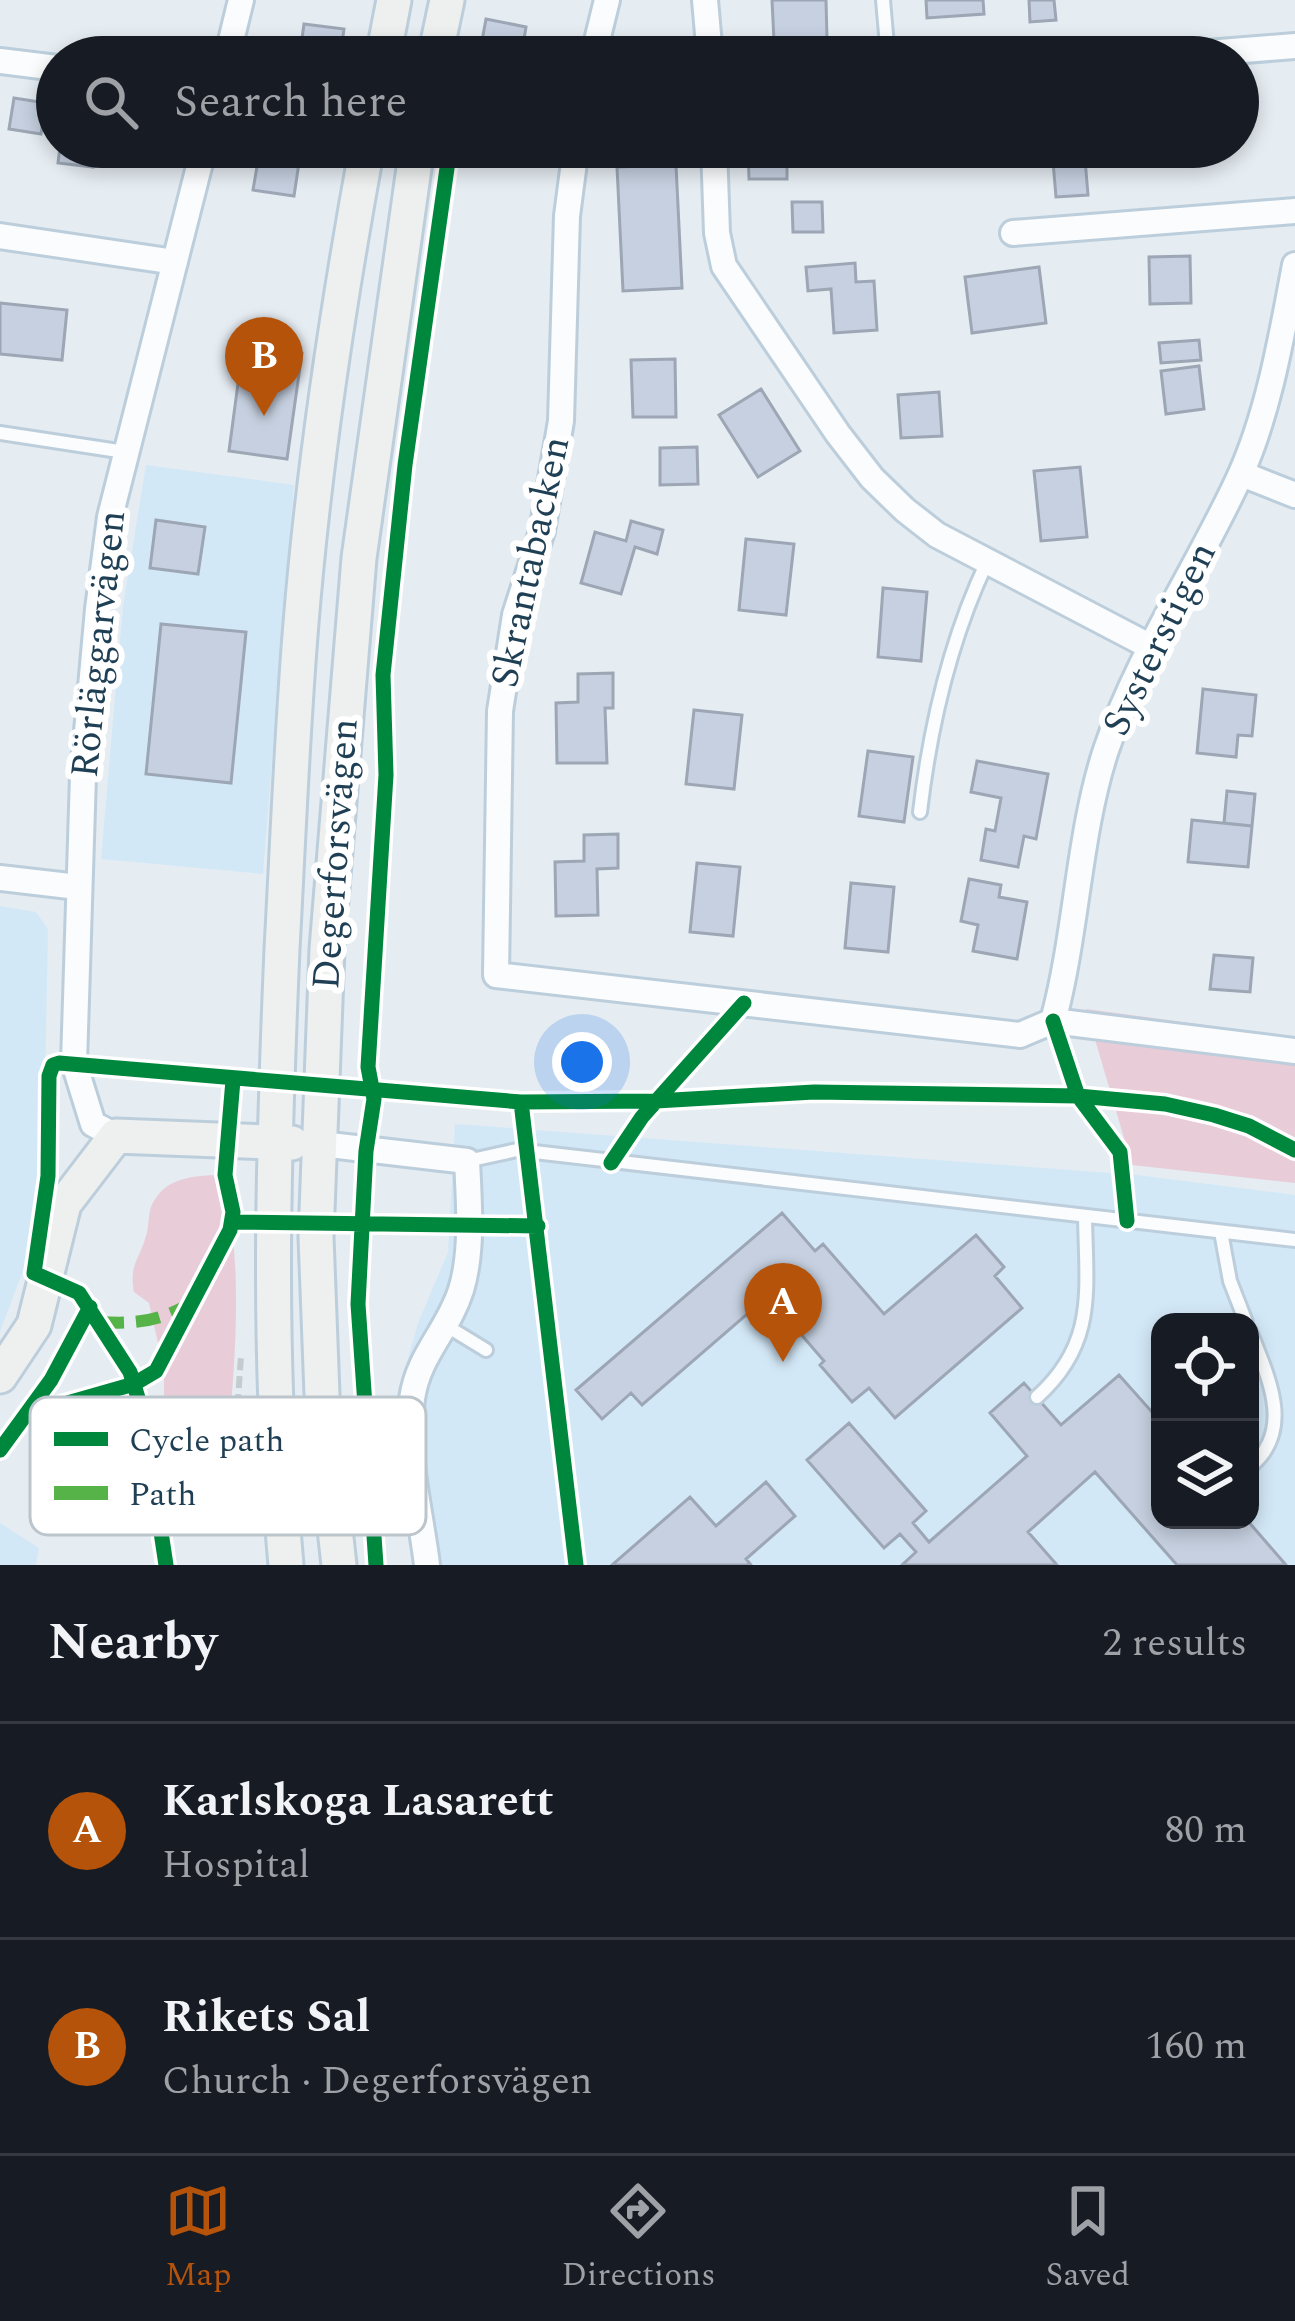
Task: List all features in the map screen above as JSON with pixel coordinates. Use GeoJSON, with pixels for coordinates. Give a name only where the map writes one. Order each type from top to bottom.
{"type":"FeatureCollection","features":[{"type":"Feature","properties":{"kind":"main road"},"geometry":{"type":"LineString","coordinates":[[387,36],[394,0]]}},
{"type":"Feature","properties":{"kind":"main road"},"geometry":{"type":"LineString","coordinates":[[439,36],[447,0]]}},
{"type":"Feature","properties":{"kind":"main road","name":"Degerforsvägen"},"geometry":{"type":"LineString","coordinates":[[274,1397],[274,1143],[301,620],[342,286],[363,168]]}},
{"type":"Feature","properties":{"kind":"main road","name":"Degerforsvägen"},"geometry":{"type":"LineString","coordinates":[[322,1397],[316,1237],[327,949],[358,558],[414,168]]}},
{"type":"Feature","properties":{"kind":"main road"},"geometry":{"type":"LineString","coordinates":[[0,1376],[34,1325],[64,1204],[116,1136],[320,1144]]}},
{"type":"Feature","properties":{"kind":"main road","name":"Degerforsvägen"},"geometry":{"type":"LineString","coordinates":[[284,1535],[286,1565]]}},
{"type":"Feature","properties":{"kind":"main road","name":"Degerforsvägen"},"geometry":{"type":"LineString","coordinates":[[336,1535],[340,1565]]}},
{"type":"Feature","properties":{"kind":"street"},"geometry":{"type":"LineString","coordinates":[[232,36],[241,0]]}},
{"type":"Feature","properties":{"kind":"street"},"geometry":{"type":"LineString","coordinates":[[598,36],[607,0]]}},
{"type":"Feature","properties":{"kind":"street"},"geometry":{"type":"LineString","coordinates":[[705,0],[708,36]]}},
{"type":"Feature","properties":{"kind":"street"},"geometry":{"type":"LineString","coordinates":[[1259,49],[1295,46]]}},
{"type":"Feature","properties":{"kind":"street"},"geometry":{"type":"LineString","coordinates":[[0,61],[36,65]]}},
{"type":"Feature","properties":{"kind":"street","name":"Rörläggarvägen"},"geometry":{"type":"LineString","coordinates":[[116,1136],[93,1124],[74,1064],[78,887],[98,609],[110,517],[200,168]]}},
{"type":"Feature","properties":{"kind":"street","name":"Skrantabacken"},"geometry":{"type":"LineString","coordinates":[[573,168],[553,475],[542,531],[515,614],[500,711],[496,975],[1020,1035],[1053,1021]]}},
{"type":"Feature","properties":{"kind":"street"},"geometry":{"type":"LineString","coordinates":[[715,168],[724,266],[872,478],[938,535],[1151,647]]}},
{"type":"Feature","properties":{"kind":"street"},"geometry":{"type":"LineString","coordinates":[[1013,232],[1295,211]]}},
{"type":"Feature","properties":{"kind":"street"},"geometry":{"type":"LineString","coordinates":[[0,236],[176,262]]}},
{"type":"Feature","properties":{"kind":"street","name":"Systerstigen"},"geometry":{"type":"LineString","coordinates":[[1053,1021],[1065,979],[1107,747],[1151,647],[1241,474],[1278,346],[1295,265]]}},
{"type":"Feature","properties":{"kind":"street"},"geometry":{"type":"LineString","coordinates":[[1241,474],[1295,495]]}},
{"type":"Feature","properties":{"kind":"street"},"geometry":{"type":"LineString","coordinates":[[0,878],[78,887]]}},
{"type":"Feature","properties":{"kind":"street"},"geometry":{"type":"LineString","coordinates":[[1053,1021],[1295,1051]]}},
{"type":"Feature","properties":{"kind":"street"},"geometry":{"type":"LineString","coordinates":[[320,1144],[467,1161],[468,1226],[461,1289],[420,1363],[412,1397]]}},
{"type":"Feature","properties":{"kind":"street"},"geometry":{"type":"LineString","coordinates":[[423,1535],[427,1565]]}},
{"type":"Feature","properties":{"kind":"lane"},"geometry":{"type":"LineString","coordinates":[[883,0],[886,36]]}},
{"type":"Feature","properties":{"kind":"lane"},"geometry":{"type":"LineString","coordinates":[[0,433],[125,452]]}},
{"type":"Feature","properties":{"kind":"lane"},"geometry":{"type":"LineString","coordinates":[[920,812],[928,741],[968,602],[987,561]]}},
{"type":"Feature","properties":{"kind":"lane"},"geometry":{"type":"LineString","coordinates":[[467,1161],[517,1150],[1295,1240]]}},
{"type":"Feature","properties":{"kind":"lane"},"geometry":{"type":"LineString","coordinates":[[1036,1397],[1062,1375],[1078,1342],[1088,1298],[1084,1216]]}},
{"type":"Feature","properties":{"kind":"lane"},"geometry":{"type":"LineString","coordinates":[[1221,1232],[1230,1281],[1242,1313]]}},
{"type":"Feature","properties":{"kind":"lane"},"geometry":{"type":"LineString","coordinates":[[444,1325],[486,1350]]}},
{"type":"Feature","properties":{"kind":"lane"},"geometry":{"type":"LineString","coordinates":[[1259,1358],[1278,1415],[1273,1443],[1259,1457]]}},
{"type":"Feature","properties":{"kind":"shaded area"},"geometry":{"type":"Polygon","coordinates":[[[146,465],[294,485],[263,874],[101,859],[123,606],[146,465]]]}},
{"type":"Feature","properties":{"kind":"shaded area"},"geometry":{"type":"Polygon","coordinates":[[[0,906],[36,912],[48,929],[43,1181],[25,1265],[0,1332],[0,906]]]}},
{"type":"Feature","properties":{"kind":"shaded area"},"geometry":{"type":"Polygon","coordinates":[[[1086,1009],[1295,1037],[1295,1183],[1132,1165],[1086,1009]]]}},
{"type":"Feature","properties":{"kind":"shaded area"},"geometry":{"type":"Polygon","coordinates":[[[455,1124],[1137,1175],[1295,1195],[1295,1565],[414,1565],[411,1535],[426,1535],[426,1397],[397,1397],[418,1323],[448,1252],[455,1124]]]}},
{"type":"Feature","properties":{"kind":"shaded area"},"geometry":{"type":"Polygon","coordinates":[[[216,1175],[232,1227],[236,1297],[232,1397],[164,1397],[164,1369],[149,1303],[134,1292],[133,1275],[151,1207],[162,1190],[196,1176],[216,1175]]]}},
{"type":"Feature","properties":{"kind":"shaded area"},"geometry":{"type":"Polygon","coordinates":[[[0,1523],[39,1548],[36,1565],[0,1565],[0,1523]]]}},
{"type":"Feature","properties":{"kind":"building"},"geometry":{"type":"Polygon","coordinates":[[[772,0],[826,0],[827,36],[774,36],[772,0]]]}},
{"type":"Feature","properties":{"kind":"building"},"geometry":{"type":"Polygon","coordinates":[[[926,0],[983,0],[984,14],[927,18],[926,0]]]}},
{"type":"Feature","properties":{"kind":"building"},"geometry":{"type":"Polygon","coordinates":[[[1029,0],[1054,0],[1056,20],[1030,22],[1029,0]]]}},
{"type":"Feature","properties":{"kind":"building"},"geometry":{"type":"Polygon","coordinates":[[[486,19],[526,27],[524,36],[483,36],[486,19]]]}},
{"type":"Feature","properties":{"kind":"building"},"geometry":{"type":"Polygon","coordinates":[[[304,24],[344,29],[343,36],[302,36],[304,24]]]}},
{"type":"Feature","properties":{"kind":"building"},"geometry":{"type":"Polygon","coordinates":[[[14,98],[36,101],[36,133],[9,129],[14,98]]]}},
{"type":"Feature","properties":{"kind":"building"},"geometry":{"type":"Polygon","coordinates":[[[257,168],[298,168],[294,196],[253,190],[257,168]]]}},
{"type":"Feature","properties":{"kind":"building"},"geometry":{"type":"Polygon","coordinates":[[[617,168],[676,168],[682,288],[623,291],[617,168]]]}},
{"type":"Feature","properties":{"kind":"building"},"geometry":{"type":"Polygon","coordinates":[[[749,168],[787,168],[787,179],[749,179],[749,168]]]}},
{"type":"Feature","properties":{"kind":"building"},"geometry":{"type":"Polygon","coordinates":[[[1054,168],[1086,168],[1088,195],[1056,197],[1054,168]]]}},
{"type":"Feature","properties":{"kind":"building"},"geometry":{"type":"Polygon","coordinates":[[[792,202],[822,202],[823,232],[793,232],[792,202]]]}},
{"type":"Feature","properties":{"kind":"building"},"geometry":{"type":"Polygon","coordinates":[[[1190,256],[1191,303],[1150,304],[1149,257],[1190,256]]]}},
{"type":"Feature","properties":{"kind":"building"},"geometry":{"type":"Polygon","coordinates":[[[855,263],[856,282],[874,281],[877,330],[834,333],[831,289],[808,291],[806,267],[855,263]]]}},
{"type":"Feature","properties":{"kind":"building"},"geometry":{"type":"Polygon","coordinates":[[[1039,267],[1046,323],[972,333],[965,277],[1039,267]]]}},
{"type":"Feature","properties":{"kind":"building"},"geometry":{"type":"Polygon","coordinates":[[[0,303],[67,310],[62,360],[0,354],[0,303]]]}},
{"type":"Feature","properties":{"kind":"building"},"geometry":{"type":"Polygon","coordinates":[[[1199,340],[1201,360],[1161,363],[1159,343],[1199,340]]]}},
{"type":"Feature","properties":{"kind":"building"},"geometry":{"type":"Polygon","coordinates":[[[278,350],[302,353],[287,459],[229,451],[239,376],[273,381],[278,350]]]}},
{"type":"Feature","properties":{"kind":"building"},"geometry":{"type":"Polygon","coordinates":[[[675,359],[676,417],[633,417],[631,360],[675,359]]]}},
{"type":"Feature","properties":{"kind":"building"},"geometry":{"type":"Polygon","coordinates":[[[1199,366],[1204,409],[1166,414],[1161,371],[1199,366]]]}},
{"type":"Feature","properties":{"kind":"building"},"geometry":{"type":"Polygon","coordinates":[[[761,389],[800,451],[758,477],[719,415],[761,389]]]}},
{"type":"Feature","properties":{"kind":"building"},"geometry":{"type":"Polygon","coordinates":[[[939,392],[942,436],[901,438],[898,395],[939,392]]]}},
{"type":"Feature","properties":{"kind":"building"},"geometry":{"type":"Polygon","coordinates":[[[697,447],[698,484],[660,485],[660,448],[697,447]]]}},
{"type":"Feature","properties":{"kind":"building"},"geometry":{"type":"Polygon","coordinates":[[[1080,467],[1087,537],[1041,541],[1034,471],[1080,467]]]}},
{"type":"Feature","properties":{"kind":"building"},"geometry":{"type":"Polygon","coordinates":[[[156,520],[205,527],[198,574],[150,568],[156,520]]]}},
{"type":"Feature","properties":{"kind":"building"},"geometry":{"type":"Polygon","coordinates":[[[631,521],[663,530],[657,554],[635,547],[621,594],[581,583],[595,532],[626,541],[631,521]]]}},
{"type":"Feature","properties":{"kind":"building"},"geometry":{"type":"Polygon","coordinates":[[[746,539],[794,544],[786,615],[739,610],[746,539]]]}},
{"type":"Feature","properties":{"kind":"building"},"geometry":{"type":"Polygon","coordinates":[[[883,588],[927,592],[921,661],[878,657],[883,588]]]}},
{"type":"Feature","properties":{"kind":"building"},"geometry":{"type":"Polygon","coordinates":[[[161,624],[246,632],[231,783],[146,774],[161,624]]]}},
{"type":"Feature","properties":{"kind":"building"},"geometry":{"type":"Polygon","coordinates":[[[613,673],[613,708],[605,708],[607,763],[557,763],[556,703],[578,702],[578,674],[613,673]]]}},
{"type":"Feature","properties":{"kind":"building"},"geometry":{"type":"Polygon","coordinates":[[[1203,689],[1256,695],[1252,736],[1238,735],[1236,757],[1197,753],[1203,689]]]}},
{"type":"Feature","properties":{"kind":"building"},"geometry":{"type":"Polygon","coordinates":[[[694,710],[742,715],[734,789],[686,784],[694,710]]]}},
{"type":"Feature","properties":{"kind":"building"},"geometry":{"type":"Polygon","coordinates":[[[868,751],[913,757],[904,822],[859,816],[868,751]]]}},
{"type":"Feature","properties":{"kind":"building"},"geometry":{"type":"Polygon","coordinates":[[[977,761],[1048,774],[1036,839],[1024,836],[1018,867],[981,860],[986,829],[995,831],[1001,798],[971,792],[977,761]]]}},
{"type":"Feature","properties":{"kind":"building"},"geometry":{"type":"Polygon","coordinates":[[[1227,791],[1255,794],[1252,826],[1224,823],[1227,791]]]}},
{"type":"Feature","properties":{"kind":"building"},"geometry":{"type":"Polygon","coordinates":[[[1192,820],[1252,826],[1248,867],[1188,862],[1192,820]]]}},
{"type":"Feature","properties":{"kind":"building"},"geometry":{"type":"Polygon","coordinates":[[[618,834],[618,868],[597,869],[598,915],[556,916],[555,862],[584,861],[584,835],[618,834]]]}},
{"type":"Feature","properties":{"kind":"building"},"geometry":{"type":"Polygon","coordinates":[[[697,863],[740,867],[733,936],[690,932],[697,863]]]}},
{"type":"Feature","properties":{"kind":"building"},"geometry":{"type":"Polygon","coordinates":[[[969,879],[1001,885],[999,897],[1027,902],[1017,959],[973,951],[978,925],[961,921],[969,879]]]}},
{"type":"Feature","properties":{"kind":"building"},"geometry":{"type":"Polygon","coordinates":[[[851,883],[894,887],[888,952],[845,948],[851,883]]]}},
{"type":"Feature","properties":{"kind":"building"},"geometry":{"type":"Polygon","coordinates":[[[1214,955],[1253,958],[1250,992],[1210,989],[1214,955]]]}},
{"type":"Feature","properties":{"kind":"building"},"geometry":{"type":"Polygon","coordinates":[[[782,1213],[815,1251],[823,1244],[884,1314],[976,1235],[1004,1267],[995,1276],[1022,1308],[895,1418],[869,1388],[852,1402],[768,1296],[642,1405],[631,1393],[602,1419],[576,1390],[782,1213]]]}},
{"type":"Feature","properties":{"kind":"building"},"geometry":{"type":"Polygon","coordinates":[[[1119,1375],[1151,1411],[1151,1529],[1255,1529],[1286,1565],[1177,1565],[1095,1472],[1028,1532],[1057,1565],[902,1565],[916,1552],[900,1534],[884,1548],[807,1460],[849,1423],[926,1511],[913,1523],[929,1542],[1027,1456],[990,1413],[1024,1383],[1061,1425],[1119,1375]]]}},
{"type":"Feature","properties":{"kind":"building"},"geometry":{"type":"Polygon","coordinates":[[[766,1482],[795,1516],[746,1559],[751,1565],[612,1565],[690,1497],[716,1526],[766,1482]]]}},
{"type":"Feature","properties":{"kind":"marked path"},"geometry":{"type":"LineString","coordinates":[[100,1322],[144,1321],[186,1306]]}},
{"type":"Feature","properties":{"kind":"cycle path"},"geometry":{"type":"LineString","coordinates":[[364,1397],[358,1304],[366,1151],[374,1099],[368,1067],[386,775],[383,675],[405,465],[447,168]]}},
{"type":"Feature","properties":{"kind":"cycle path"},"geometry":{"type":"LineString","coordinates":[[611,1163],[642,1117],[744,1003]]}},
{"type":"Feature","properties":{"kind":"cycle path"},"geometry":{"type":"LineString","coordinates":[[1053,1021],[1078,1096],[1120,1152],[1127,1221]]}},
{"type":"Feature","properties":{"kind":"cycle path"},"geometry":{"type":"LineString","coordinates":[[138,1397],[130,1372],[79,1293],[34,1273],[48,1176],[49,1076],[59,1063],[521,1102],[656,1101],[814,1092],[1078,1096],[1165,1104],[1214,1115],[1249,1126],[1295,1150]]}},
{"type":"Feature","properties":{"kind":"cycle path"},"geometry":{"type":"LineString","coordinates":[[88,1397],[134,1384],[156,1371],[230,1230],[233,1212],[225,1175],[233,1080]]}},
{"type":"Feature","properties":{"kind":"cycle path"},"geometry":{"type":"LineString","coordinates":[[521,1102],[576,1565]]}},
{"type":"Feature","properties":{"kind":"cycle path"},"geometry":{"type":"LineString","coordinates":[[232,1222],[538,1226]]}},
{"type":"Feature","properties":{"kind":"cycle path"},"geometry":{"type":"LineString","coordinates":[[39,1397],[90,1307]]}},
{"type":"Feature","properties":{"kind":"cycle path"},"geometry":{"type":"LineString","coordinates":[[0,1450],[30,1409]]}},
{"type":"Feature","properties":{"kind":"cycle path"},"geometry":{"type":"LineString","coordinates":[[161,1535],[166,1565]]}},
{"type":"Feature","properties":{"kind":"cycle path"},"geometry":{"type":"LineString","coordinates":[[374,1535],[376,1565]]}},
{"type":"Feature","properties":{"kind":"place","name":"Rikets Sal"},"geometry":{"type":"Point","coordinates":[264,416]}},
{"type":"Feature","properties":{"kind":"place","name":"Karlskoga Lasarett"},"geometry":{"type":"Point","coordinates":[783,1362]}}]}
